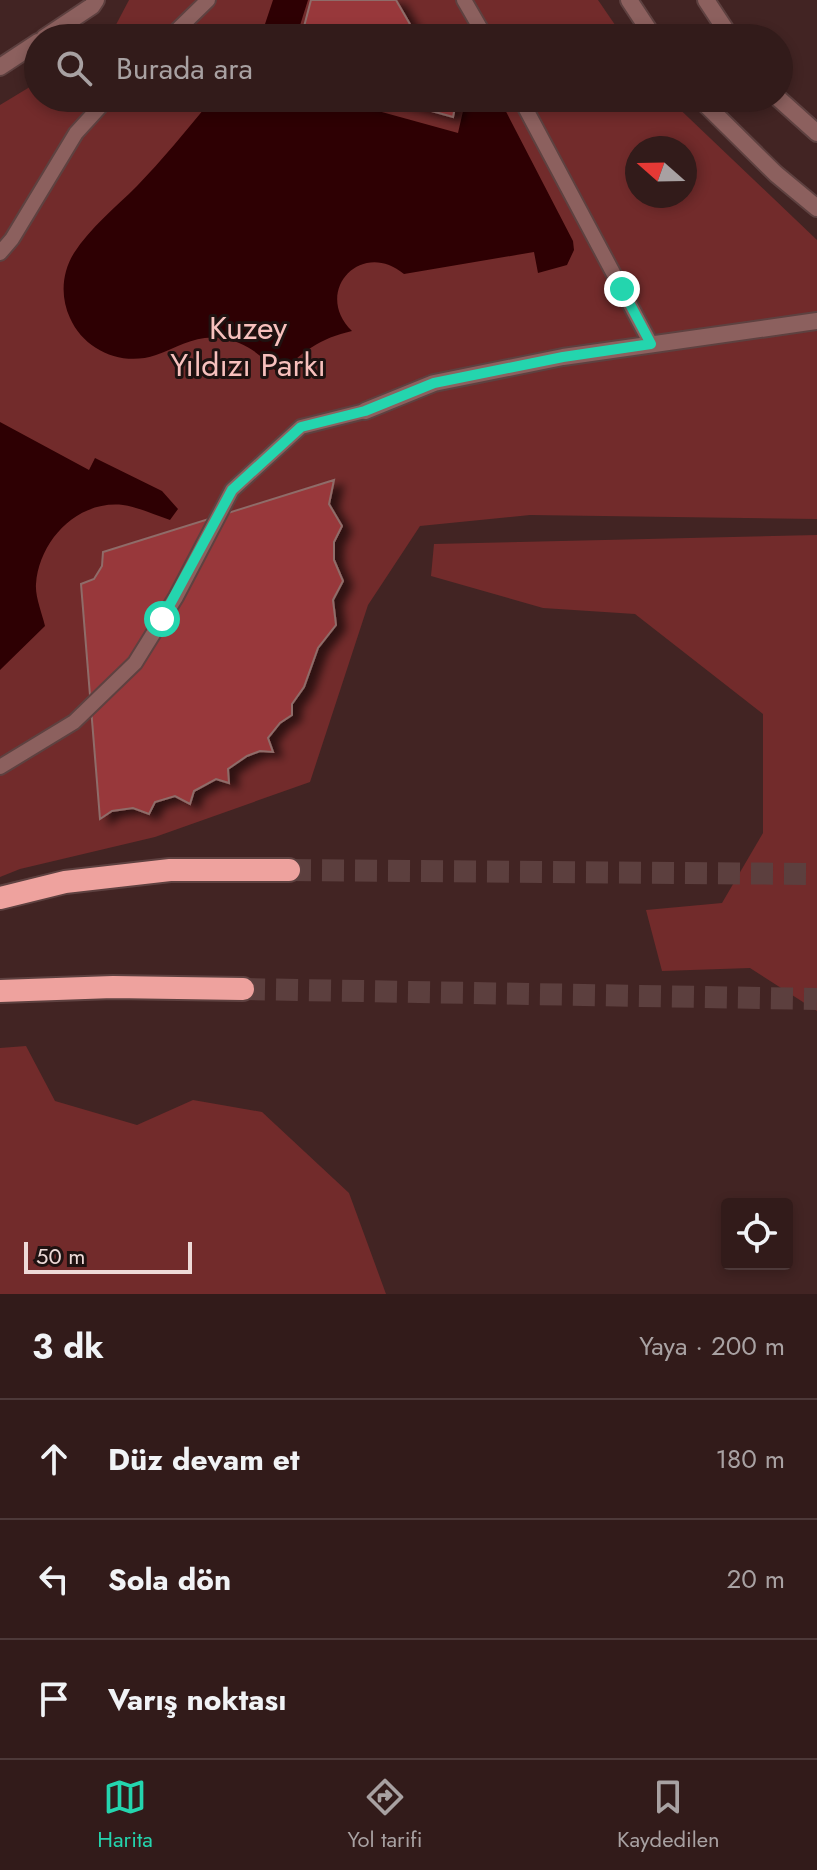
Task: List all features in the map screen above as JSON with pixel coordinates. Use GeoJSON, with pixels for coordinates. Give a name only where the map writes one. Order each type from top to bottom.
{"type":"FeatureCollection","features":[{"type":"Feature","properties":{"kind":"highway"},"geometry":{"type":"LineString","coordinates":[[0,898],[65,882],[170,870],[289,870]]}},
{"type":"Feature","properties":{"kind":"highway"},"geometry":{"type":"LineString","coordinates":[[0,991],[113,987],[243,989]]}},
{"type":"Feature","properties":{"kind":"street"},"geometry":{"type":"LineString","coordinates":[[65,24],[96,0]]}},
{"type":"Feature","properties":{"kind":"street"},"geometry":{"type":"LineString","coordinates":[[629,0],[645,24]]}},
{"type":"Feature","properties":{"kind":"street"},"geometry":{"type":"LineString","coordinates":[[706,0],[722,24]]}},
{"type":"Feature","properties":{"kind":"street"},"geometry":{"type":"LineString","coordinates":[[0,67],[24,51]]}},
{"type":"Feature","properties":{"kind":"street"},"geometry":{"type":"LineString","coordinates":[[793,111],[817,133]]}},
{"type":"Feature","properties":{"kind":"street"},"geometry":{"type":"LineString","coordinates":[[713,112],[776,174],[817,208]]}},
{"type":"Feature","properties":{"kind":"street"},"geometry":{"type":"LineString","coordinates":[[365,411],[434,383],[563,357],[817,321]]}},
{"type":"Feature","properties":{"kind":"lane"},"geometry":{"type":"LineString","coordinates":[[183,24],[208,0]]}},
{"type":"Feature","properties":{"kind":"lane"},"geometry":{"type":"LineString","coordinates":[[464,0],[478,24]]}},
{"type":"Feature","properties":{"kind":"lane"},"geometry":{"type":"LineString","coordinates":[[0,253],[12,239],[76,133],[95,112]]}},
{"type":"Feature","properties":{"kind":"lane"},"geometry":{"type":"LineString","coordinates":[[527,112],[651,344]]}},
{"type":"Feature","properties":{"kind":"lane"},"geometry":{"type":"LineString","coordinates":[[0,767],[74,722],[135,663],[176,597],[232,490],[301,427],[365,411]]}},
{"type":"Feature","properties":{"kind":"green space"},"geometry":{"type":"Polygon","coordinates":[[[129,0],[598,0],[614,24],[116,24],[129,0]]]}},
{"type":"Feature","properties":{"kind":"green space","name":"Kuzey Yıldızı Parkı"},"geometry":{"type":"Polygon","coordinates":[[[24,90],[24,112],[683,112],[817,240],[817,519],[530,515],[420,526],[368,605],[310,782],[155,837],[20,869],[0,877],[0,105],[24,90]]]}},
{"type":"Feature","properties":{"kind":"green space"},"geometry":{"type":"Polygon","coordinates":[[[817,535],[817,1011],[750,968],[662,971],[646,910],[722,903],[763,833],[763,714],[635,614],[543,608],[431,576],[434,544],[817,535]]]}},
{"type":"Feature","properties":{"kind":"green space"},"geometry":{"type":"Polygon","coordinates":[[[26,1046],[55,1101],[137,1125],[193,1100],[262,1112],[349,1193],[386,1294],[0,1294],[0,1048],[26,1046]]]}},
{"type":"Feature","properties":{"kind":"shaded area"},"geometry":{"type":"Polygon","coordinates":[[[273,0],[308,0],[300,24],[265,24],[273,0]]]}},
{"type":"Feature","properties":{"kind":"shaded area"},"geometry":{"type":"Polygon","coordinates":[[[202,112],[382,112],[458,133],[463,112],[506,112],[573,241],[574,250],[567,265],[538,273],[534,252],[404,274],[388,265],[372,262],[358,266],[347,274],[337,301],[341,316],[352,331],[312,347],[280,376],[254,351],[220,338],[187,342],[143,358],[130,359],[106,353],[85,339],[70,318],[65,302],[67,268],[88,235],[202,112]]]}},
{"type":"Feature","properties":{"kind":"shaded area"},"geometry":{"type":"Polygon","coordinates":[[[0,422],[89,470],[95,458],[162,491],[178,509],[170,520],[129,506],[106,505],[90,509],[63,526],[44,553],[36,584],[45,626],[0,670],[0,422]]]}},
{"type":"Feature","properties":{"kind":"building"},"geometry":{"type":"Polygon","coordinates":[[[311,0],[396,0],[410,24],[305,24],[311,0]]]}},
{"type":"Feature","properties":{"kind":"building"},"geometry":{"type":"Polygon","coordinates":[[[435,112],[454,112],[453,117],[435,112]]]}},
{"type":"Feature","properties":{"kind":"building"},"geometry":{"type":"Polygon","coordinates":[[[334,480],[329,504],[342,526],[334,542],[334,560],[343,581],[333,600],[336,625],[318,648],[304,687],[292,704],[292,715],[280,723],[268,738],[273,752],[260,751],[247,756],[228,769],[229,783],[216,779],[194,791],[190,804],[175,796],[155,802],[149,814],[133,808],[112,811],[100,819],[81,584],[94,579],[102,566],[103,552],[334,480]]]}},
{"type":"Feature","properties":{"kind":"tunnel"},"geometry":{"type":"LineString","coordinates":[[289,870],[817,874]]}},
{"type":"Feature","properties":{"kind":"tunnel"},"geometry":{"type":"LineString","coordinates":[[243,989],[817,999]]}},
{"type":"Feature","properties":{"kind":"route"},"geometry":{"type":"LineString","coordinates":[[162,619],[232,490],[301,427],[365,411],[434,383],[563,357],[651,344],[622,289]]}}]}
